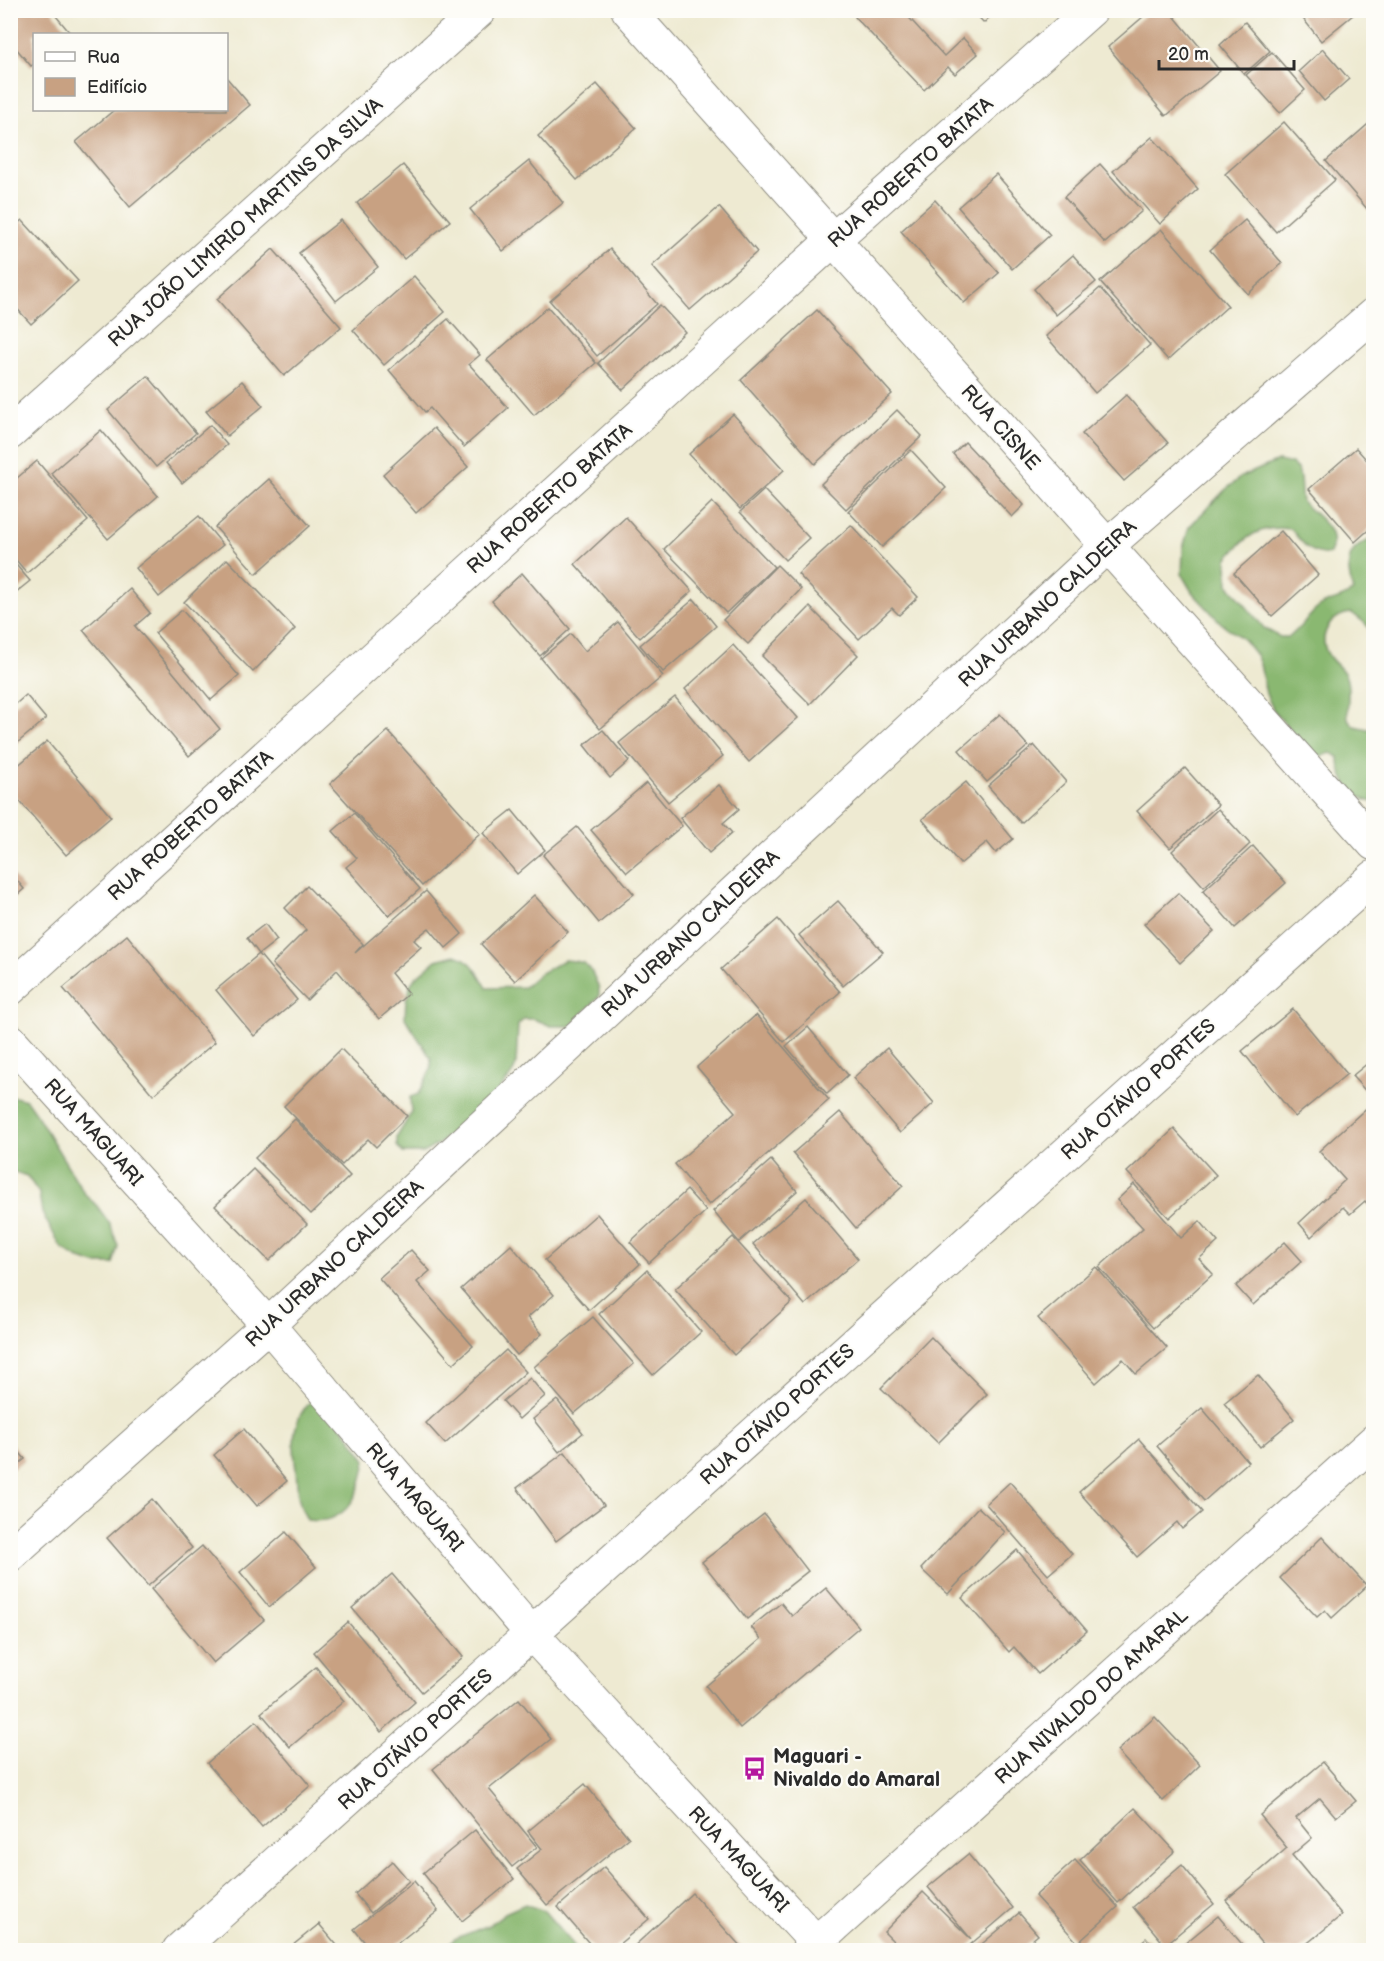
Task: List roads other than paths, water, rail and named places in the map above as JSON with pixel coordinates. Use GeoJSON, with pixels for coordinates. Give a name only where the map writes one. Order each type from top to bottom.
{"type":"FeatureCollection","features":[{"type":"Feature","properties":{"kind":"street","name":"RUA JOÃO LIMIRIO MARTINS DA SILVA"},"geometry":{"type":"LineString","coordinates":[[10,433],[480,10]]}},
{"type":"Feature","properties":{"kind":"street","name":"RUA CISNE"},"geometry":{"type":"LineString","coordinates":[[628,10],[1374,844]]}},
{"type":"Feature","properties":{"kind":"street","name":"RUA ROBERTO BATATA"},"geometry":{"type":"LineString","coordinates":[[10,989],[833,240],[1090,10]]}},
{"type":"Feature","properties":{"kind":"street","name":"RUA URBANO CALDEIRA"},"geometry":{"type":"LineString","coordinates":[[10,1555],[268,1325],[1107,546],[1374,314]]}},
{"type":"Feature","properties":{"kind":"street","name":"RUA OTÁVIO PORTES"},"geometry":{"type":"LineString","coordinates":[[179,1950],[1374,877]]}},
{"type":"Feature","properties":{"kind":"street","name":"RUA MAGUARI"},"geometry":{"type":"LineString","coordinates":[[10,1040],[268,1325],[532,1634],[816,1948]]}},
{"type":"Feature","properties":{"kind":"street","name":"RUA NIVALDO DO AMARAL"},"geometry":{"type":"LineString","coordinates":[[816,1948],[1374,1441]]}},
{"type":"Feature","properties":{"kind":"place","name":"Maguari - Nivaldo do Amaral"},"geometry":{"type":"Point","coordinates":[755,1768]}}]}
